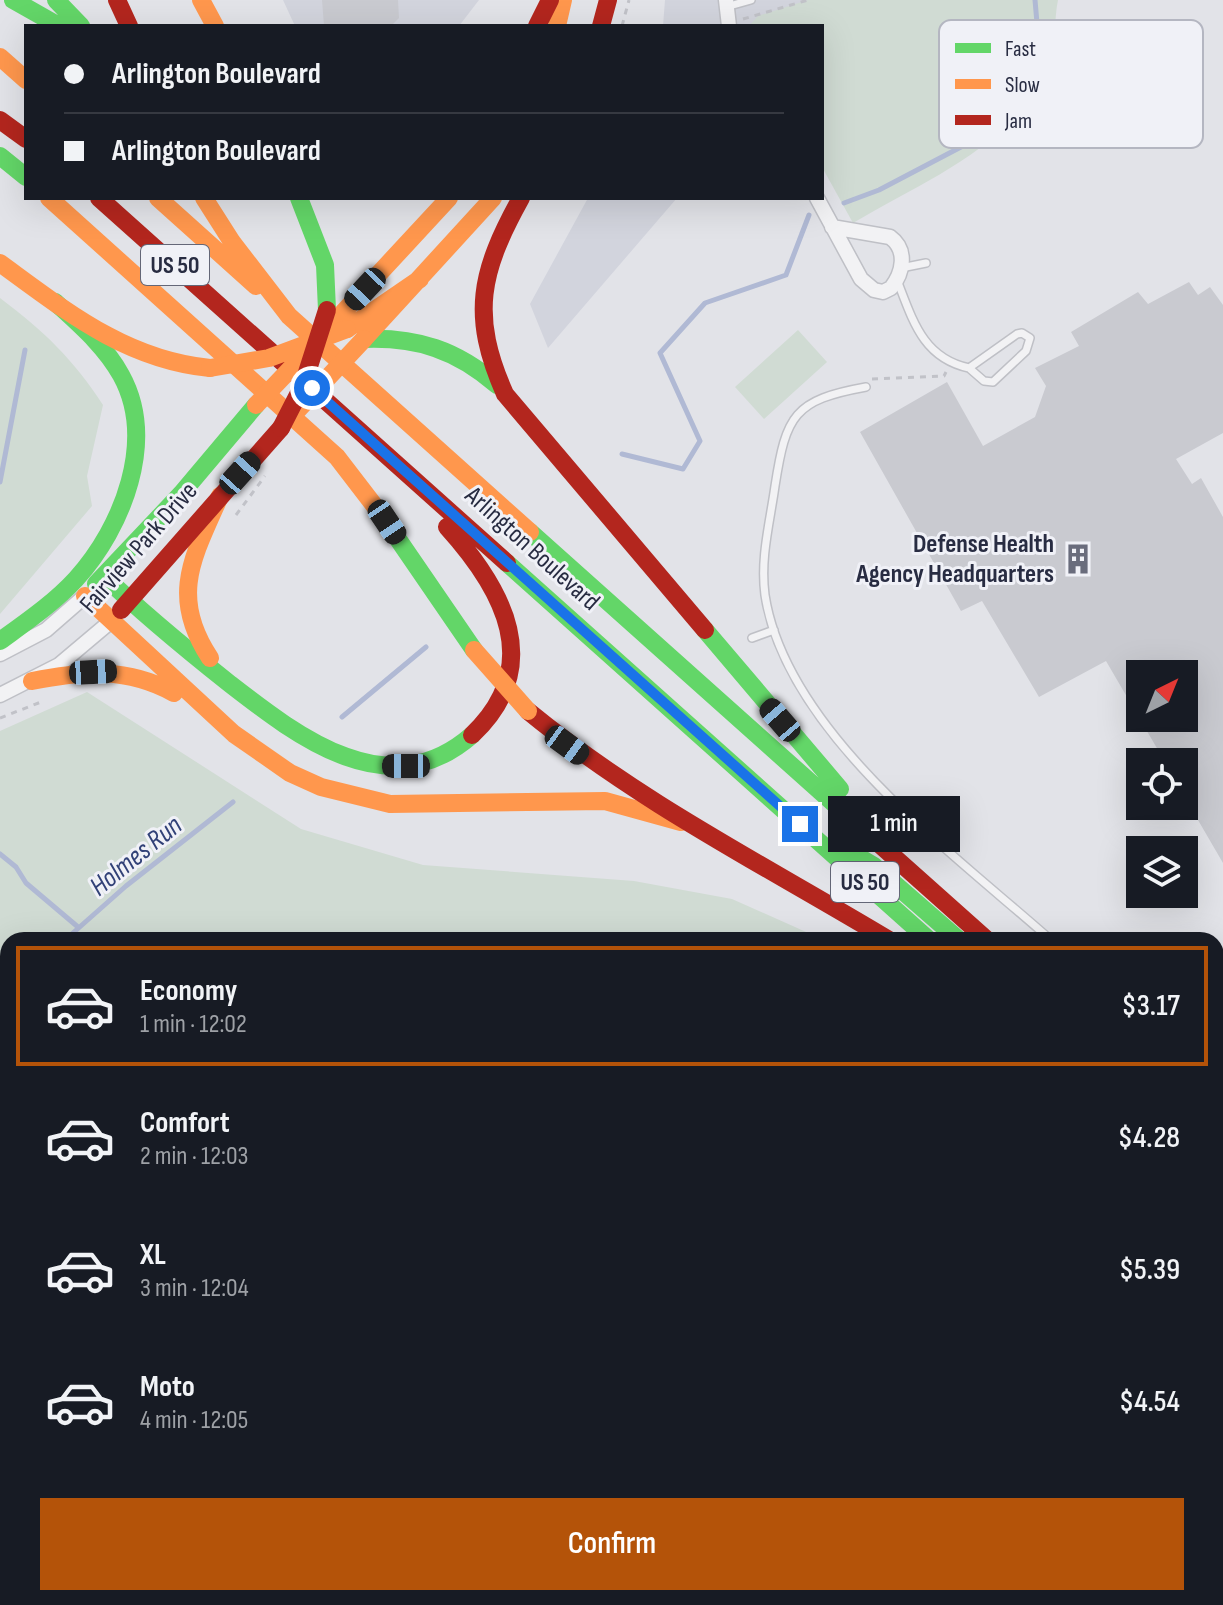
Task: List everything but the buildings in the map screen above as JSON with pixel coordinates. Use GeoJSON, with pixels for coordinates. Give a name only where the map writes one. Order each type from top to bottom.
{"type":"FeatureCollection","features":[{"type":"Feature","properties":{"kind":"main road"},"geometry":{"type":"LineString","coordinates":[[13,0],[55,24]]}},
{"type":"Feature","properties":{"kind":"main road"},"geometry":{"type":"LineString","coordinates":[[56,0],[79,24]]}},
{"type":"Feature","properties":{"kind":"main road"},"geometry":{"type":"LineString","coordinates":[[117,0],[128,24]]}},
{"type":"Feature","properties":{"kind":"main road"},"geometry":{"type":"LineString","coordinates":[[201,0],[214,24]]}},
{"type":"Feature","properties":{"kind":"main road"},"geometry":{"type":"LineString","coordinates":[[538,24],[550,0]]}},
{"type":"Feature","properties":{"kind":"main road"},"geometry":{"type":"LineString","coordinates":[[557,24],[563,0]]}},
{"type":"Feature","properties":{"kind":"main road"},"geometry":{"type":"LineString","coordinates":[[602,24],[608,0]]}},
{"type":"Feature","properties":{"kind":"main road"},"geometry":{"type":"LineString","coordinates":[[0,57],[24,78]]}},
{"type":"Feature","properties":{"kind":"main road"},"geometry":{"type":"LineString","coordinates":[[0,109],[24,130]]}},
{"type":"Feature","properties":{"kind":"main road"},"geometry":{"type":"LineString","coordinates":[[0,120],[24,138]]}},
{"type":"Feature","properties":{"kind":"main road"},"geometry":{"type":"LineString","coordinates":[[0,156],[24,175]]}},
{"type":"Feature","properties":{"kind":"main road"},"geometry":{"type":"LineString","coordinates":[[51,200],[337,457],[387,522],[474,650],[528,711],[567,745],[681,822],[875,932]]}},
{"type":"Feature","properties":{"kind":"main road","name":"Arlington Boulevard"},"geometry":{"type":"LineString","coordinates":[[101,200],[920,932]]}},
{"type":"Feature","properties":{"kind":"main road","name":"Arlington Boulevard"},"geometry":{"type":"LineString","coordinates":[[160,200],[978,932]]}},
{"type":"Feature","properties":{"kind":"main road"},"geometry":{"type":"LineString","coordinates":[[205,200],[232,242],[289,316]]}},
{"type":"Feature","properties":{"kind":"main road"},"geometry":{"type":"LineString","coordinates":[[300,200],[344,324]]}},
{"type":"Feature","properties":{"kind":"main road","name":"Fairview Park Drive"},"geometry":{"type":"LineString","coordinates":[[110,622],[281,428],[344,324],[447,200]]}},
{"type":"Feature","properties":{"kind":"main road","name":"Fairview Park Drive"},"geometry":{"type":"LineString","coordinates":[[344,324],[420,279],[491,200]]}},
{"type":"Feature","properties":{"kind":"main road"},"geometry":{"type":"LineString","coordinates":[[505,394],[484,347],[480,301],[494,250],[520,200]]}},
{"type":"Feature","properties":{"kind":"main road"},"geometry":{"type":"LineString","coordinates":[[0,263],[133,352],[185,368],[210,368],[269,358],[316,342],[344,324],[388,337],[439,345],[483,372],[505,394],[760,697],[922,881]]}},
{"type":"Feature","properties":{"kind":"main road"},"geometry":{"type":"LineString","coordinates":[[0,641],[79,576],[117,512],[134,453],[136,427],[124,381],[93,338],[55,302]]}},
{"type":"Feature","properties":{"kind":"main road"},"geometry":{"type":"LineString","coordinates":[[281,428],[297,400],[316,342],[344,324]]}},
{"type":"Feature","properties":{"kind":"main road","name":"Fairview Park Drive"},"geometry":{"type":"LineString","coordinates":[[85,596],[316,342]]}},
{"type":"Feature","properties":{"kind":"main road"},"geometry":{"type":"LineString","coordinates":[[104,576],[205,666],[284,728],[311,743],[356,761],[406,766],[439,758],[475,736],[499,702],[511,673],[508,624],[492,586],[479,565],[444,524],[368,455],[332,406]]}},
{"type":"Feature","properties":{"kind":"main road"},"geometry":{"type":"LineString","coordinates":[[220,496],[191,562],[184,609],[199,644],[230,683]]}},
{"type":"Feature","properties":{"kind":"main road"},"geometry":{"type":"LineString","coordinates":[[85,596],[217,721],[271,764],[335,795],[406,806],[568,799],[606,801],[681,822]]}},
{"type":"Feature","properties":{"kind":"main road"},"geometry":{"type":"LineString","coordinates":[[32,681],[89,672],[142,676],[151,678],[217,721]]}},
{"type":"Feature","properties":{"kind":"main road"},"geometry":{"type":"LineString","coordinates":[[800,824],[874,866],[950,932]]}},
{"type":"Feature","properties":{"kind":"street"},"geometry":{"type":"LineString","coordinates":[[729,24],[730,4]]}},
{"type":"Feature","properties":{"kind":"street"},"geometry":{"type":"LineString","coordinates":[[818,200],[832,227],[866,285],[883,292],[899,274],[902,253],[890,237],[832,227]]}},
{"type":"Feature","properties":{"kind":"street","name":"Fairview Park Drive"},"geometry":{"type":"LineString","coordinates":[[0,654],[46,630],[85,596]]}},
{"type":"Feature","properties":{"kind":"street","name":"Fairview Park Drive"},"geometry":{"type":"LineString","coordinates":[[0,695],[32,681],[78,652],[110,622]]}},
{"type":"Feature","properties":{"kind":"lane"},"geometry":{"type":"LineString","coordinates":[[730,4],[751,0]]}},
{"type":"Feature","properties":{"kind":"lane"},"geometry":{"type":"LineString","coordinates":[[926,263],[899,274],[911,317],[935,354],[951,364],[969,368],[984,381],[993,382],[1026,351],[1030,338],[1022,333],[1017,334],[969,368]]}},
{"type":"Feature","properties":{"kind":"lane"},"geometry":{"type":"LineString","coordinates":[[866,387],[827,394],[807,406],[791,423],[784,440],[763,562],[766,598],[774,630],[811,702],[852,757],[890,797],[1042,932]]}},
{"type":"Feature","properties":{"kind":"lane"},"geometry":{"type":"LineString","coordinates":[[752,638],[774,630]]}},
{"type":"Feature","properties":{"kind":"path"},"geometry":{"type":"LineString","coordinates":[[623,24],[629,0]]}},
{"type":"Feature","properties":{"kind":"path"},"geometry":{"type":"LineString","coordinates":[[730,4],[739,20],[808,0]]}},
{"type":"Feature","properties":{"kind":"path"},"geometry":{"type":"LineString","coordinates":[[856,389],[869,379],[944,376],[951,364]]}},
{"type":"Feature","properties":{"kind":"path"},"geometry":{"type":"LineString","coordinates":[[230,522],[272,466]]}},
{"type":"Feature","properties":{"kind":"shaded area"},"geometry":{"type":"Polygon","coordinates":[[[283,0],[479,0],[461,24],[294,24],[283,0]]]}},
{"type":"Feature","properties":{"kind":"shaded area"},"geometry":{"type":"Polygon","coordinates":[[[665,0],[849,0],[824,24],[663,24],[665,0]]]}},
{"type":"Feature","properties":{"kind":"shaded area"},"geometry":{"type":"Polygon","coordinates":[[[808,0],[1058,0],[1056,20],[939,20],[939,148],[979,148],[853,223],[824,171],[824,24],[751,24],[758,16],[808,0]]]}},
{"type":"Feature","properties":{"kind":"shaded area"},"geometry":{"type":"Polygon","coordinates":[[[587,200],[675,200],[548,348],[530,304],[587,200]]]}},
{"type":"Feature","properties":{"kind":"shaded area"},"geometry":{"type":"Polygon","coordinates":[[[0,298],[57,347],[103,405],[87,476],[92,506],[0,614],[0,298]]]}},
{"type":"Feature","properties":{"kind":"shaded area"},"geometry":{"type":"Polygon","coordinates":[[[798,330],[827,362],[764,419],[735,387],[798,330]]]}},
{"type":"Feature","properties":{"kind":"shaded area"},"geometry":{"type":"Polygon","coordinates":[[[87,692],[301,829],[423,865],[634,881],[732,899],[806,932],[0,932],[0,731],[87,692]]]}},
{"type":"Feature","properties":{"kind":"waterway","name":"Holmes Run"},"geometry":{"type":"LineString","coordinates":[[1035,0],[1037,20]]}},
{"type":"Feature","properties":{"kind":"waterway","name":"Holmes Run"},"geometry":{"type":"LineString","coordinates":[[844,203],[879,190],[959,148]]}},
{"type":"Feature","properties":{"kind":"waterway","name":"Holmes Run"},"geometry":{"type":"LineString","coordinates":[[622,454],[683,469],[700,441],[660,353],[705,303],[786,275],[809,215]]}},
{"type":"Feature","properties":{"kind":"waterway"},"geometry":{"type":"LineString","coordinates":[[0,482],[25,350]]}},
{"type":"Feature","properties":{"kind":"waterway","name":"Holmes Run"},"geometry":{"type":"LineString","coordinates":[[342,717],[426,647]]}},
{"type":"Feature","properties":{"kind":"waterway","name":"Holmes Run"},"geometry":{"type":"LineString","coordinates":[[74,932],[126,886],[233,802]]}},
{"type":"Feature","properties":{"kind":"waterway"},"geometry":{"type":"LineString","coordinates":[[0,854],[16,867],[26,883],[78,927]]}},
{"type":"Feature","properties":{"kind":"traffic: fast"},"geometry":{"type":"LineString","coordinates":[[13,0],[55,24]]}},
{"type":"Feature","properties":{"kind":"traffic: fast"},"geometry":{"type":"LineString","coordinates":[[56,0],[79,24]]}},
{"type":"Feature","properties":{"kind":"traffic: fast"},"geometry":{"type":"LineString","coordinates":[[0,156],[24,175]]}},
{"type":"Feature","properties":{"kind":"traffic: fast"},"geometry":{"type":"LineString","coordinates":[[300,200],[325,265],[327,310]]}},
{"type":"Feature","properties":{"kind":"traffic: fast"},"geometry":{"type":"LineString","coordinates":[[0,641],[58,596],[93,558],[120,509],[130,482],[135,454],[136,427],[131,400],[121,375],[99,345],[55,302]]}},
{"type":"Feature","properties":{"kind":"traffic: fast"},"geometry":{"type":"LineString","coordinates":[[364,339],[402,340],[435,348],[467,363],[497,385]]}},
{"type":"Feature","properties":{"kind":"traffic: fast"},"geometry":{"type":"LineString","coordinates":[[96,584],[181,494],[256,405]]}},
{"type":"Feature","properties":{"kind":"traffic: fast"},"geometry":{"type":"LineString","coordinates":[[380,513],[474,650]]}},
{"type":"Feature","properties":{"kind":"traffic: fast"},"geometry":{"type":"LineString","coordinates":[[530,532],[867,833]]}},
{"type":"Feature","properties":{"kind":"traffic: fast"},"geometry":{"type":"LineString","coordinates":[[507,563],[920,932]]}},
{"type":"Feature","properties":{"kind":"traffic: fast"},"geometry":{"type":"LineString","coordinates":[[104,576],[166,632],[256,704],[314,742],[345,756],[377,765],[409,765],[441,756],[472,735]]}},
{"type":"Feature","properties":{"kind":"traffic: fast"},"geometry":{"type":"LineString","coordinates":[[705,630],[840,789]]}},
{"type":"Feature","properties":{"kind":"traffic: fast"},"geometry":{"type":"LineString","coordinates":[[842,847],[874,866],[950,932]]}},
{"type":"Feature","properties":{"kind":"traffic: slow"},"geometry":{"type":"LineString","coordinates":[[201,0],[214,24]]}},
{"type":"Feature","properties":{"kind":"traffic: slow"},"geometry":{"type":"LineString","coordinates":[[557,24],[563,0]]}},
{"type":"Feature","properties":{"kind":"traffic: slow"},"geometry":{"type":"LineString","coordinates":[[0,57],[24,78]]}},
{"type":"Feature","properties":{"kind":"traffic: slow"},"geometry":{"type":"LineString","coordinates":[[51,200],[337,457],[380,513]]}},
{"type":"Feature","properties":{"kind":"traffic: slow"},"geometry":{"type":"LineString","coordinates":[[160,200],[256,286]]}},
{"type":"Feature","properties":{"kind":"traffic: slow"},"geometry":{"type":"LineString","coordinates":[[205,200],[232,242],[289,316],[530,532]]}},
{"type":"Feature","properties":{"kind":"traffic: slow"},"geometry":{"type":"LineString","coordinates":[[336,320],[447,200]]}},
{"type":"Feature","properties":{"kind":"traffic: slow"},"geometry":{"type":"LineString","coordinates":[[364,339],[491,200]]}},
{"type":"Feature","properties":{"kind":"traffic: slow"},"geometry":{"type":"LineString","coordinates":[[0,263],[73,315],[124,344],[151,355],[210,368]]}},
{"type":"Feature","properties":{"kind":"traffic: slow"},"geometry":{"type":"LineString","coordinates":[[347,329],[420,279]]}},
{"type":"Feature","properties":{"kind":"traffic: slow"},"geometry":{"type":"LineString","coordinates":[[210,368],[269,358],[347,329]]}},
{"type":"Feature","properties":{"kind":"traffic: slow"},"geometry":{"type":"LineString","coordinates":[[292,416],[364,339]]}},
{"type":"Feature","properties":{"kind":"traffic: slow"},"geometry":{"type":"LineString","coordinates":[[256,405],[317,341]]}},
{"type":"Feature","properties":{"kind":"traffic: slow"},"geometry":{"type":"LineString","coordinates":[[210,658],[190,615],[188,596],[194,558],[220,496]]}},
{"type":"Feature","properties":{"kind":"traffic: slow"},"geometry":{"type":"LineString","coordinates":[[85,596],[234,734],[290,773],[321,787],[390,804],[605,801],[681,822]]}},
{"type":"Feature","properties":{"kind":"traffic: slow"},"geometry":{"type":"LineString","coordinates":[[474,650],[528,711]]}},
{"type":"Feature","properties":{"kind":"traffic: slow"},"geometry":{"type":"LineString","coordinates":[[32,681],[70,675],[122,675],[174,693]]}},
{"type":"Feature","properties":{"kind":"traffic: jam"},"geometry":{"type":"LineString","coordinates":[[117,0],[128,24]]}},
{"type":"Feature","properties":{"kind":"traffic: jam"},"geometry":{"type":"LineString","coordinates":[[538,24],[550,0]]}},
{"type":"Feature","properties":{"kind":"traffic: jam"},"geometry":{"type":"LineString","coordinates":[[602,24],[608,0]]}},
{"type":"Feature","properties":{"kind":"traffic: jam"},"geometry":{"type":"LineString","coordinates":[[0,120],[24,138]]}},
{"type":"Feature","properties":{"kind":"traffic: jam"},"geometry":{"type":"LineString","coordinates":[[101,200],[507,563]]}},
{"type":"Feature","properties":{"kind":"traffic: jam"},"geometry":{"type":"LineString","coordinates":[[520,200],[496,249],[484,294],[487,340],[505,394],[705,630]]}},
{"type":"Feature","properties":{"kind":"traffic: jam"},"geometry":{"type":"LineString","coordinates":[[281,428],[303,385],[327,310]]}},
{"type":"Feature","properties":{"kind":"traffic: jam"},"geometry":{"type":"LineString","coordinates":[[121,610],[281,428]]}},
{"type":"Feature","properties":{"kind":"traffic: jam"},"geometry":{"type":"LineString","coordinates":[[447,527],[485,576],[499,602],[508,629],[511,655],[507,682],[494,709],[472,735]]}},
{"type":"Feature","properties":{"kind":"traffic: jam"},"geometry":{"type":"LineString","coordinates":[[528,711],[570,744],[659,804],[875,932]]}},
{"type":"Feature","properties":{"kind":"traffic: jam"},"geometry":{"type":"LineString","coordinates":[[867,833],[978,932]]}},
{"type":"Feature","properties":{"kind":"place","name":"Defense Health Agency Headquarters"},"geometry":{"type":"Point","coordinates":[1078,559]}},
{"type":"Feature","properties":{"kind":"route"},"geometry":{"type":"LineString","coordinates":[[312,388],[800,824]]}}]}
